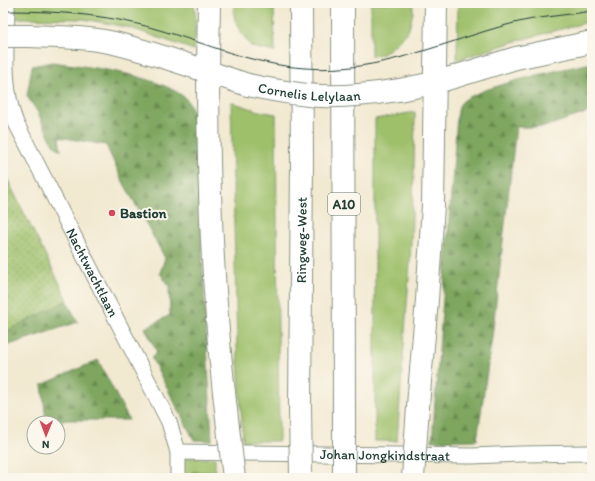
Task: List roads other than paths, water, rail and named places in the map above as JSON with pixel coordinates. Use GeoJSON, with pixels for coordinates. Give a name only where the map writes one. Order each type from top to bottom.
{"type":"FeatureCollection","features":[{"type":"Feature","properties":{"kind":"main road"},"geometry":{"type":"LineString","coordinates":[[209,3],[207,72],[216,322],[234,478]]}},
{"type":"Feature","properties":{"kind":"main road","name":"Ringweg-West"},"geometry":{"type":"LineString","coordinates":[[301,3],[301,478]]}},
{"type":"Feature","properties":{"kind":"main road","name":"A10"},"geometry":{"type":"LineString","coordinates":[[343,3],[344,478]]}},
{"type":"Feature","properties":{"kind":"main road"},"geometry":{"type":"LineString","coordinates":[[413,478],[433,205],[436,3]]}},
{"type":"Feature","properties":{"kind":"main road","name":"Cornelis Lelylaan"},"geometry":{"type":"LineString","coordinates":[[3,36],[78,38],[113,43],[154,54],[248,85],[280,92],[321,96],[359,96],[399,90],[434,83],[516,58],[592,42]]}},
{"type":"Feature","properties":{"kind":"street","name":"Nachtwachtlaan"},"geometry":{"type":"LineString","coordinates":[[7,4],[7,66],[11,110],[16,123],[169,422],[178,452],[178,478]]}},
{"type":"Feature","properties":{"kind":"street","name":"Johan Jongkindstraat"},"geometry":{"type":"LineString","coordinates":[[178,452],[472,456],[592,453]]}},
{"type":"Feature","properties":{"kind":"tram line"},"geometry":{"type":"LineString","coordinates":[[3,11],[80,14],[118,20],[156,29],[230,53],[267,63],[305,68],[333,69],[386,61],[514,23],[592,11]]}},
{"type":"Feature","properties":{"kind":"place","name":"Bastion"},"geometry":{"type":"Point","coordinates":[112,213]}}]}
